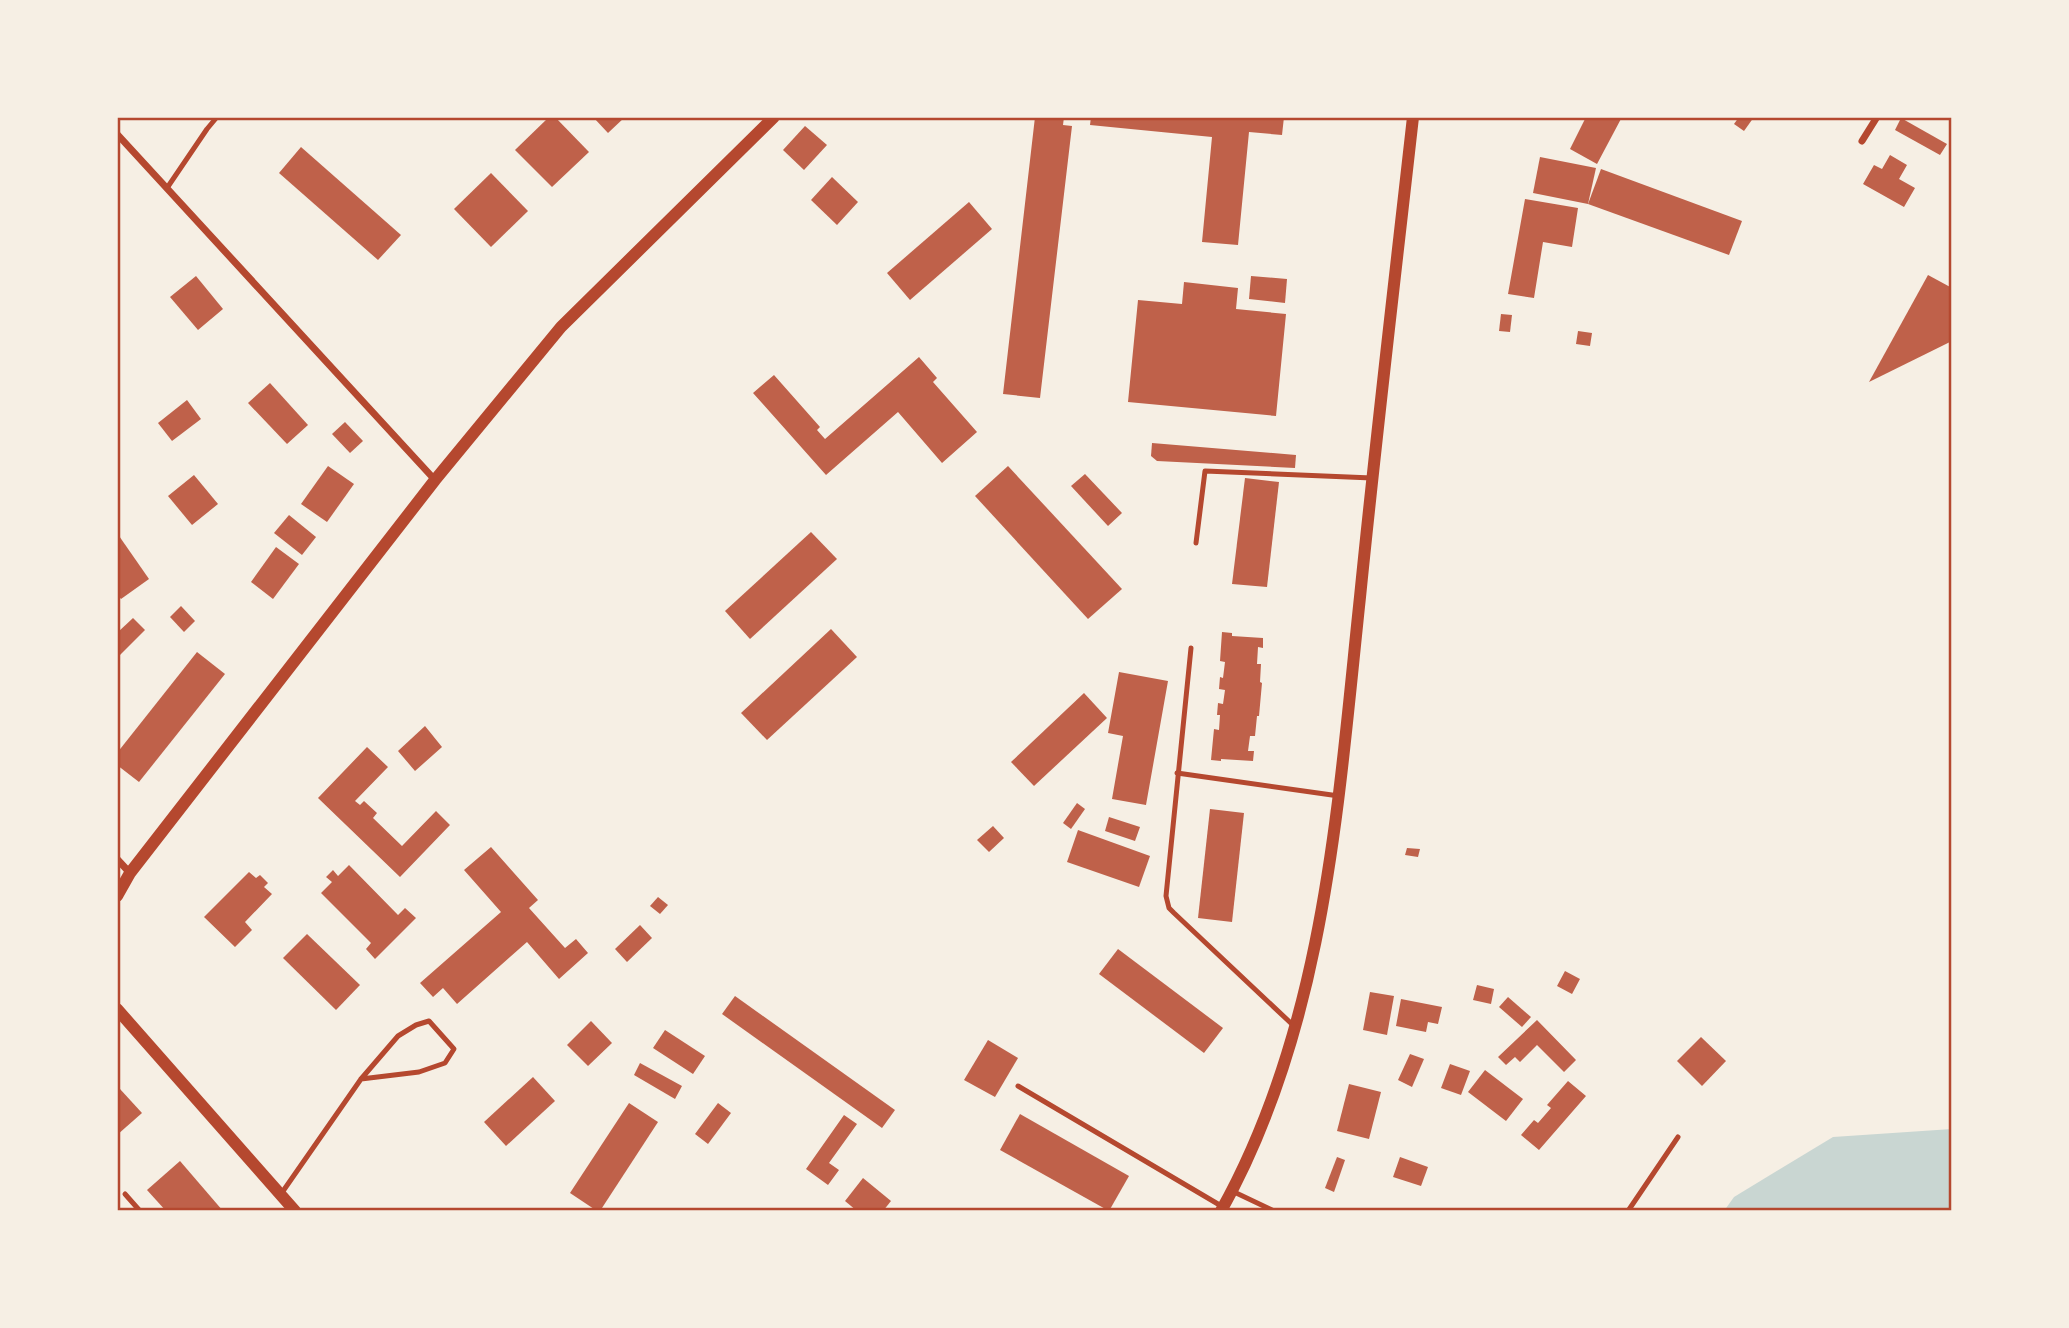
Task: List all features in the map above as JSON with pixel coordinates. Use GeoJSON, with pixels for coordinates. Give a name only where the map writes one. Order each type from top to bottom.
{"type":"FeatureCollection","features":[{"type":"Feature","properties":{"kind":"street"},"geometry":{"type":"LineString","coordinates":[[117,896],[130,873],[435,480],[561,327],[774,117]]}},
{"type":"Feature","properties":{"kind":"street"},"geometry":{"type":"LineString","coordinates":[[1222,1209],[1262,1129],[1296,1027],[1318,925],[1339,796],[1413,117]]}},
{"type":"Feature","properties":{"kind":"street"},"geometry":{"type":"LineString","coordinates":[[1862,141],[1877,117]]}},
{"type":"Feature","properties":{"kind":"street"},"geometry":{"type":"LineString","coordinates":[[117,134],[435,480]]}},
{"type":"Feature","properties":{"kind":"street"},"geometry":{"type":"LineString","coordinates":[[117,859],[130,873]]}},
{"type":"Feature","properties":{"kind":"street"},"geometry":{"type":"LineString","coordinates":[[117,1009],[295,1211]]}},
{"type":"Feature","properties":{"kind":"lane"},"geometry":{"type":"LineString","coordinates":[[167,188],[217,117]]}},
{"type":"Feature","properties":{"kind":"lane"},"geometry":{"type":"LineString","coordinates":[[1196,543],[1205,471],[1372,478]]}},
{"type":"Feature","properties":{"kind":"lane"},"geometry":{"type":"LineString","coordinates":[[1191,648],[1166,896],[1169,908],[1296,1027]]}},
{"type":"Feature","properties":{"kind":"lane"},"geometry":{"type":"LineString","coordinates":[[1177,774],[1339,796]]}},
{"type":"Feature","properties":{"kind":"lane"},"geometry":{"type":"LineString","coordinates":[[281,1195],[361,1079],[398,1037],[416,1025],[429,1021],[454,1049],[445,1063],[419,1072],[361,1079]]}},
{"type":"Feature","properties":{"kind":"lane"},"geometry":{"type":"LineString","coordinates":[[1018,1086],[1222,1209]]}},
{"type":"Feature","properties":{"kind":"lane"},"geometry":{"type":"LineString","coordinates":[[1628,1211],[1678,1137]]}},
{"type":"Feature","properties":{"kind":"lane"},"geometry":{"type":"LineString","coordinates":[[1233,1191],[1275,1211]]}},
{"type":"Feature","properties":{"kind":"lane"},"geometry":{"type":"LineString","coordinates":[[125,1194],[140,1211]]}},
{"type":"Feature","properties":{"kind":"shaded area"},"geometry":{"type":"Polygon","coordinates":[[[1952,1129],[1952,1211],[1724,1211],[1734,1197],[1833,1137],[1952,1129]]]}},
{"type":"Feature","properties":{"kind":"building"},"geometry":{"type":"Polygon","coordinates":[[[549,117],[555,117],[589,152],[552,187],[515,150],[549,117]]]}},
{"type":"Feature","properties":{"kind":"building"},"geometry":{"type":"Polygon","coordinates":[[[593,117],[625,117],[608,133],[593,117]]]}},
{"type":"Feature","properties":{"kind":"building"},"geometry":{"type":"Polygon","coordinates":[[[1035,117],[1064,117],[1063,125],[1072,126],[1040,398],[1003,394],[1035,117]]]}},
{"type":"Feature","properties":{"kind":"building"},"geometry":{"type":"Polygon","coordinates":[[[1091,117],[1284,117],[1282,135],[1249,132],[1238,245],[1202,242],[1212,137],[1090,125],[1091,117]]]}},
{"type":"Feature","properties":{"kind":"building"},"geometry":{"type":"Polygon","coordinates":[[[1586,117],[1622,117],[1597,164],[1570,149],[1586,117]]]}},
{"type":"Feature","properties":{"kind":"building"},"geometry":{"type":"Polygon","coordinates":[[[1739,117],[1754,117],[1744,131],[1734,124],[1739,117]]]}},
{"type":"Feature","properties":{"kind":"building"},"geometry":{"type":"Polygon","coordinates":[[[1901,118],[1947,144],[1940,155],[1895,130],[1901,118]]]}},
{"type":"Feature","properties":{"kind":"building"},"geometry":{"type":"Polygon","coordinates":[[[805,126],[827,145],[804,170],[783,150],[805,126]]]}},
{"type":"Feature","properties":{"kind":"building"},"geometry":{"type":"Polygon","coordinates":[[[301,147],[401,235],[378,260],[279,173],[301,147]]]}},
{"type":"Feature","properties":{"kind":"building"},"geometry":{"type":"Polygon","coordinates":[[[1890,155],[1907,165],[1899,179],[1915,188],[1904,207],[1863,184],[1874,165],[1882,169],[1890,155]]]}},
{"type":"Feature","properties":{"kind":"building"},"geometry":{"type":"Polygon","coordinates":[[[1540,157],[1596,168],[1588,204],[1533,193],[1540,157]]]}},
{"type":"Feature","properties":{"kind":"building"},"geometry":{"type":"Polygon","coordinates":[[[1601,169],[1742,221],[1729,255],[1588,204],[1601,169]]]}},
{"type":"Feature","properties":{"kind":"building"},"geometry":{"type":"Polygon","coordinates":[[[491,173],[528,211],[491,247],[454,209],[491,173]]]}},
{"type":"Feature","properties":{"kind":"building"},"geometry":{"type":"Polygon","coordinates":[[[832,177],[858,202],[837,225],[811,200],[832,177]]]}},
{"type":"Feature","properties":{"kind":"building"},"geometry":{"type":"Polygon","coordinates":[[[1525,199],[1578,208],[1572,247],[1543,242],[1534,298],[1508,294],[1525,199]]]}},
{"type":"Feature","properties":{"kind":"building"},"geometry":{"type":"Polygon","coordinates":[[[969,202],[992,229],[910,300],[887,273],[969,202]]]}},
{"type":"Feature","properties":{"kind":"building"},"geometry":{"type":"Polygon","coordinates":[[[1928,275],[1952,288],[1952,341],[1869,382],[1928,275]]]}},
{"type":"Feature","properties":{"kind":"building"},"geometry":{"type":"Polygon","coordinates":[[[196,276],[223,309],[198,330],[170,297],[196,276]]]}},
{"type":"Feature","properties":{"kind":"building"},"geometry":{"type":"Polygon","coordinates":[[[1251,276],[1287,279],[1285,303],[1249,299],[1251,276]]]}},
{"type":"Feature","properties":{"kind":"building"},"geometry":{"type":"Polygon","coordinates":[[[1184,282],[1238,288],[1236,309],[1286,314],[1276,416],[1128,402],[1138,300],[1182,304],[1184,282]]]}},
{"type":"Feature","properties":{"kind":"building"},"geometry":{"type":"Polygon","coordinates":[[[1501,314],[1512,315],[1510,332],[1499,331],[1501,314]]]}},
{"type":"Feature","properties":{"kind":"building"},"geometry":{"type":"Polygon","coordinates":[[[1578,331],[1592,333],[1590,346],[1576,344],[1578,331]]]}},
{"type":"Feature","properties":{"kind":"building"},"geometry":{"type":"Polygon","coordinates":[[[919,357],[937,378],[933,382],[977,432],[942,463],[898,412],[826,475],[753,393],[774,375],[820,427],[817,430],[825,439],[919,357]]]}},
{"type":"Feature","properties":{"kind":"building"},"geometry":{"type":"Polygon","coordinates":[[[270,383],[308,425],[287,444],[248,403],[270,383]]]}},
{"type":"Feature","properties":{"kind":"building"},"geometry":{"type":"Polygon","coordinates":[[[187,400],[201,419],[172,441],[158,423],[187,400]]]}},
{"type":"Feature","properties":{"kind":"building"},"geometry":{"type":"Polygon","coordinates":[[[345,422],[363,441],[350,453],[332,434],[345,422]]]}},
{"type":"Feature","properties":{"kind":"building"},"geometry":{"type":"Polygon","coordinates":[[[1152,443],[1296,455],[1295,468],[1157,461],[1151,456],[1152,443]]]}},
{"type":"Feature","properties":{"kind":"building"},"geometry":{"type":"Polygon","coordinates":[[[328,466],[354,484],[327,522],[301,504],[328,466]]]}},
{"type":"Feature","properties":{"kind":"building"},"geometry":{"type":"Polygon","coordinates":[[[1008,466],[1122,589],[1088,619],[975,496],[1008,466]]]}},
{"type":"Feature","properties":{"kind":"building"},"geometry":{"type":"Polygon","coordinates":[[[1085,474],[1122,513],[1108,526],[1071,486],[1085,474]]]}},
{"type":"Feature","properties":{"kind":"building"},"geometry":{"type":"Polygon","coordinates":[[[194,475],[218,504],[192,525],[168,496],[194,475]]]}},
{"type":"Feature","properties":{"kind":"building"},"geometry":{"type":"Polygon","coordinates":[[[1245,478],[1279,482],[1267,587],[1232,584],[1245,478]]]}},
{"type":"Feature","properties":{"kind":"building"},"geometry":{"type":"Polygon","coordinates":[[[289,515],[316,537],[302,555],[274,533],[289,515]]]}},
{"type":"Feature","properties":{"kind":"building"},"geometry":{"type":"Polygon","coordinates":[[[811,532],[837,559],[750,639],[725,611],[811,532]]]}},
{"type":"Feature","properties":{"kind":"building"},"geometry":{"type":"Polygon","coordinates":[[[117,533],[149,579],[121,599],[117,594],[117,533]]]}},
{"type":"Feature","properties":{"kind":"building"},"geometry":{"type":"Polygon","coordinates":[[[276,547],[299,564],[273,599],[251,582],[276,547]]]}},
{"type":"Feature","properties":{"kind":"building"},"geometry":{"type":"Polygon","coordinates":[[[181,606],[195,621],[184,632],[170,617],[181,606]]]}},
{"type":"Feature","properties":{"kind":"building"},"geometry":{"type":"Polygon","coordinates":[[[133,618],[145,630],[117,658],[117,633],[133,618]]]}},
{"type":"Feature","properties":{"kind":"building"},"geometry":{"type":"Polygon","coordinates":[[[831,629],[857,657],[767,740],[741,713],[831,629]]]}},
{"type":"Feature","properties":{"kind":"building"},"geometry":{"type":"Polygon","coordinates":[[[1222,632],[1232,633],[1232,636],[1263,638],[1263,648],[1258,647],[1257,664],[1261,664],[1262,683],[1259,716],[1255,736],[1250,736],[1248,751],[1254,751],[1253,761],[1211,760],[1214,729],[1219,730],[1218,703],[1223,704],[1225,690],[1219,689],[1225,662],[1220,661],[1222,632]]]}},
{"type":"Feature","properties":{"kind":"building"},"geometry":{"type":"Polygon","coordinates":[[[197,652],[225,674],[139,782],[117,765],[117,753],[197,652]]]}},
{"type":"Feature","properties":{"kind":"building"},"geometry":{"type":"Polygon","coordinates":[[[1119,672],[1168,681],[1146,805],[1112,799],[1123,736],[1108,733],[1119,672]]]}},
{"type":"Feature","properties":{"kind":"building"},"geometry":{"type":"Polygon","coordinates":[[[1084,693],[1107,718],[1034,786],[1011,762],[1084,693]]]}},
{"type":"Feature","properties":{"kind":"building"},"geometry":{"type":"Polygon","coordinates":[[[425,726],[442,747],[415,771],[398,751],[425,726]]]}},
{"type":"Feature","properties":{"kind":"building"},"geometry":{"type":"Polygon","coordinates":[[[367,747],[388,767],[355,801],[360,805],[364,801],[377,813],[373,818],[402,846],[436,811],[450,825],[400,877],[318,798],[367,747]]]}},
{"type":"Feature","properties":{"kind":"building"},"geometry":{"type":"Polygon","coordinates":[[[1077,803],[1085,809],[1071,829],[1063,823],[1077,803]]]}},
{"type":"Feature","properties":{"kind":"building"},"geometry":{"type":"Polygon","coordinates":[[[1210,809],[1244,813],[1232,922],[1198,918],[1210,809]]]}},
{"type":"Feature","properties":{"kind":"building"},"geometry":{"type":"Polygon","coordinates":[[[1109,817],[1140,827],[1135,841],[1105,831],[1109,817]]]}},
{"type":"Feature","properties":{"kind":"building"},"geometry":{"type":"Polygon","coordinates":[[[993,826],[1004,838],[989,852],[977,840],[993,826]]]}},
{"type":"Feature","properties":{"kind":"building"},"geometry":{"type":"Polygon","coordinates":[[[1078,830],[1150,856],[1139,887],[1067,862],[1078,830]]]}},
{"type":"Feature","properties":{"kind":"building"},"geometry":{"type":"Polygon","coordinates":[[[491,847],[538,900],[529,908],[565,948],[576,939],[588,953],[559,979],[527,942],[457,1004],[443,988],[433,997],[420,983],[501,912],[464,870],[491,847]]]}},
{"type":"Feature","properties":{"kind":"building"},"geometry":{"type":"Polygon","coordinates":[[[1407,848],[1420,849],[1418,857],[1405,855],[1407,848]]]}},
{"type":"Feature","properties":{"kind":"building"},"geometry":{"type":"Polygon","coordinates":[[[349,865],[398,915],[405,908],[416,918],[375,959],[366,949],[371,943],[321,893],[332,882],[326,877],[333,870],[338,876],[349,865]]]}},
{"type":"Feature","properties":{"kind":"building"},"geometry":{"type":"Polygon","coordinates":[[[249,872],[256,878],[260,875],[268,883],[264,887],[272,894],[245,922],[252,930],[235,947],[204,917],[249,872]]]}},
{"type":"Feature","properties":{"kind":"building"},"geometry":{"type":"Polygon","coordinates":[[[658,897],[668,905],[660,914],[650,906],[658,897]]]}},
{"type":"Feature","properties":{"kind":"building"},"geometry":{"type":"Polygon","coordinates":[[[640,925],[652,938],[627,962],[615,949],[640,925]]]}},
{"type":"Feature","properties":{"kind":"building"},"geometry":{"type":"Polygon","coordinates":[[[307,934],[360,985],[336,1010],[283,958],[307,934]]]}},
{"type":"Feature","properties":{"kind":"building"},"geometry":{"type":"Polygon","coordinates":[[[1118,949],[1223,1028],[1204,1053],[1099,974],[1118,949]]]}},
{"type":"Feature","properties":{"kind":"building"},"geometry":{"type":"Polygon","coordinates":[[[1565,971],[1580,979],[1572,994],[1557,986],[1565,971]]]}},
{"type":"Feature","properties":{"kind":"building"},"geometry":{"type":"Polygon","coordinates":[[[1477,985],[1494,989],[1491,1004],[1473,1000],[1477,985]]]}},
{"type":"Feature","properties":{"kind":"building"},"geometry":{"type":"Polygon","coordinates":[[[1370,992],[1394,996],[1387,1035],[1363,1030],[1370,992]]]}},
{"type":"Feature","properties":{"kind":"building"},"geometry":{"type":"Polygon","coordinates":[[[735,996],[895,1110],[882,1128],[722,1014],[735,996]]]}},
{"type":"Feature","properties":{"kind":"building"},"geometry":{"type":"Polygon","coordinates":[[[1508,997],[1531,1017],[1522,1027],[1499,1007],[1508,997]]]}},
{"type":"Feature","properties":{"kind":"building"},"geometry":{"type":"Polygon","coordinates":[[[1401,999],[1442,1007],[1438,1024],[1428,1022],[1426,1032],[1396,1026],[1401,999]]]}},
{"type":"Feature","properties":{"kind":"building"},"geometry":{"type":"Polygon","coordinates":[[[1537,1020],[1576,1060],[1564,1072],[1537,1045],[1520,1062],[1515,1057],[1506,1065],[1498,1057],[1537,1020]]]}},
{"type":"Feature","properties":{"kind":"building"},"geometry":{"type":"Polygon","coordinates":[[[591,1021],[612,1043],[588,1066],[567,1045],[591,1021]]]}},
{"type":"Feature","properties":{"kind":"building"},"geometry":{"type":"Polygon","coordinates":[[[665,1030],[705,1056],[693,1074],[653,1048],[665,1030]]]}},
{"type":"Feature","properties":{"kind":"building"},"geometry":{"type":"Polygon","coordinates":[[[1701,1037],[1726,1061],[1702,1086],[1677,1061],[1701,1037]]]}},
{"type":"Feature","properties":{"kind":"building"},"geometry":{"type":"Polygon","coordinates":[[[988,1040],[1018,1058],[995,1097],[964,1080],[988,1040]]]}},
{"type":"Feature","properties":{"kind":"building"},"geometry":{"type":"Polygon","coordinates":[[[1410,1054],[1424,1059],[1412,1087],[1398,1080],[1410,1054]]]}},
{"type":"Feature","properties":{"kind":"building"},"geometry":{"type":"Polygon","coordinates":[[[640,1063],[682,1086],[675,1099],[634,1075],[640,1063]]]}},
{"type":"Feature","properties":{"kind":"building"},"geometry":{"type":"Polygon","coordinates":[[[1450,1064],[1470,1071],[1461,1095],[1441,1088],[1450,1064]]]}},
{"type":"Feature","properties":{"kind":"building"},"geometry":{"type":"Polygon","coordinates":[[[1485,1070],[1523,1099],[1506,1121],[1468,1092],[1485,1070]]]}},
{"type":"Feature","properties":{"kind":"building"},"geometry":{"type":"Polygon","coordinates":[[[533,1077],[555,1101],[506,1146],[484,1122],[533,1077]]]}},
{"type":"Feature","properties":{"kind":"building"},"geometry":{"type":"Polygon","coordinates":[[[1568,1081],[1586,1096],[1539,1150],[1521,1135],[1534,1120],[1538,1123],[1551,1108],[1547,1105],[1568,1081]]]}},
{"type":"Feature","properties":{"kind":"building"},"geometry":{"type":"Polygon","coordinates":[[[1349,1084],[1381,1092],[1369,1139],[1337,1131],[1349,1084]]]}},
{"type":"Feature","properties":{"kind":"building"},"geometry":{"type":"Polygon","coordinates":[[[120,1089],[142,1113],[117,1135],[117,1091],[120,1089]]]}},
{"type":"Feature","properties":{"kind":"building"},"geometry":{"type":"Polygon","coordinates":[[[629,1103],[658,1122],[600,1211],[597,1211],[570,1193],[629,1103]]]}},
{"type":"Feature","properties":{"kind":"building"},"geometry":{"type":"Polygon","coordinates":[[[718,1103],[731,1113],[708,1144],[695,1134],[718,1103]]]}},
{"type":"Feature","properties":{"kind":"building"},"geometry":{"type":"Polygon","coordinates":[[[1020,1114],[1129,1176],[1109,1211],[1000,1150],[1020,1114]]]}},
{"type":"Feature","properties":{"kind":"building"},"geometry":{"type":"Polygon","coordinates":[[[844,1115],[857,1124],[829,1163],[839,1170],[828,1185],[806,1169],[844,1115]]]}},
{"type":"Feature","properties":{"kind":"building"},"geometry":{"type":"Polygon","coordinates":[[[1337,1157],[1345,1160],[1334,1192],[1325,1188],[1337,1157]]]}},
{"type":"Feature","properties":{"kind":"building"},"geometry":{"type":"Polygon","coordinates":[[[1400,1157],[1428,1167],[1421,1186],[1393,1177],[1400,1157]]]}},
{"type":"Feature","properties":{"kind":"building"},"geometry":{"type":"Polygon","coordinates":[[[180,1161],[223,1211],[166,1211],[147,1190],[180,1161]]]}},
{"type":"Feature","properties":{"kind":"building"},"geometry":{"type":"Polygon","coordinates":[[[863,1178],[891,1201],[883,1211],[857,1211],[845,1201],[863,1178]]]}}]}
